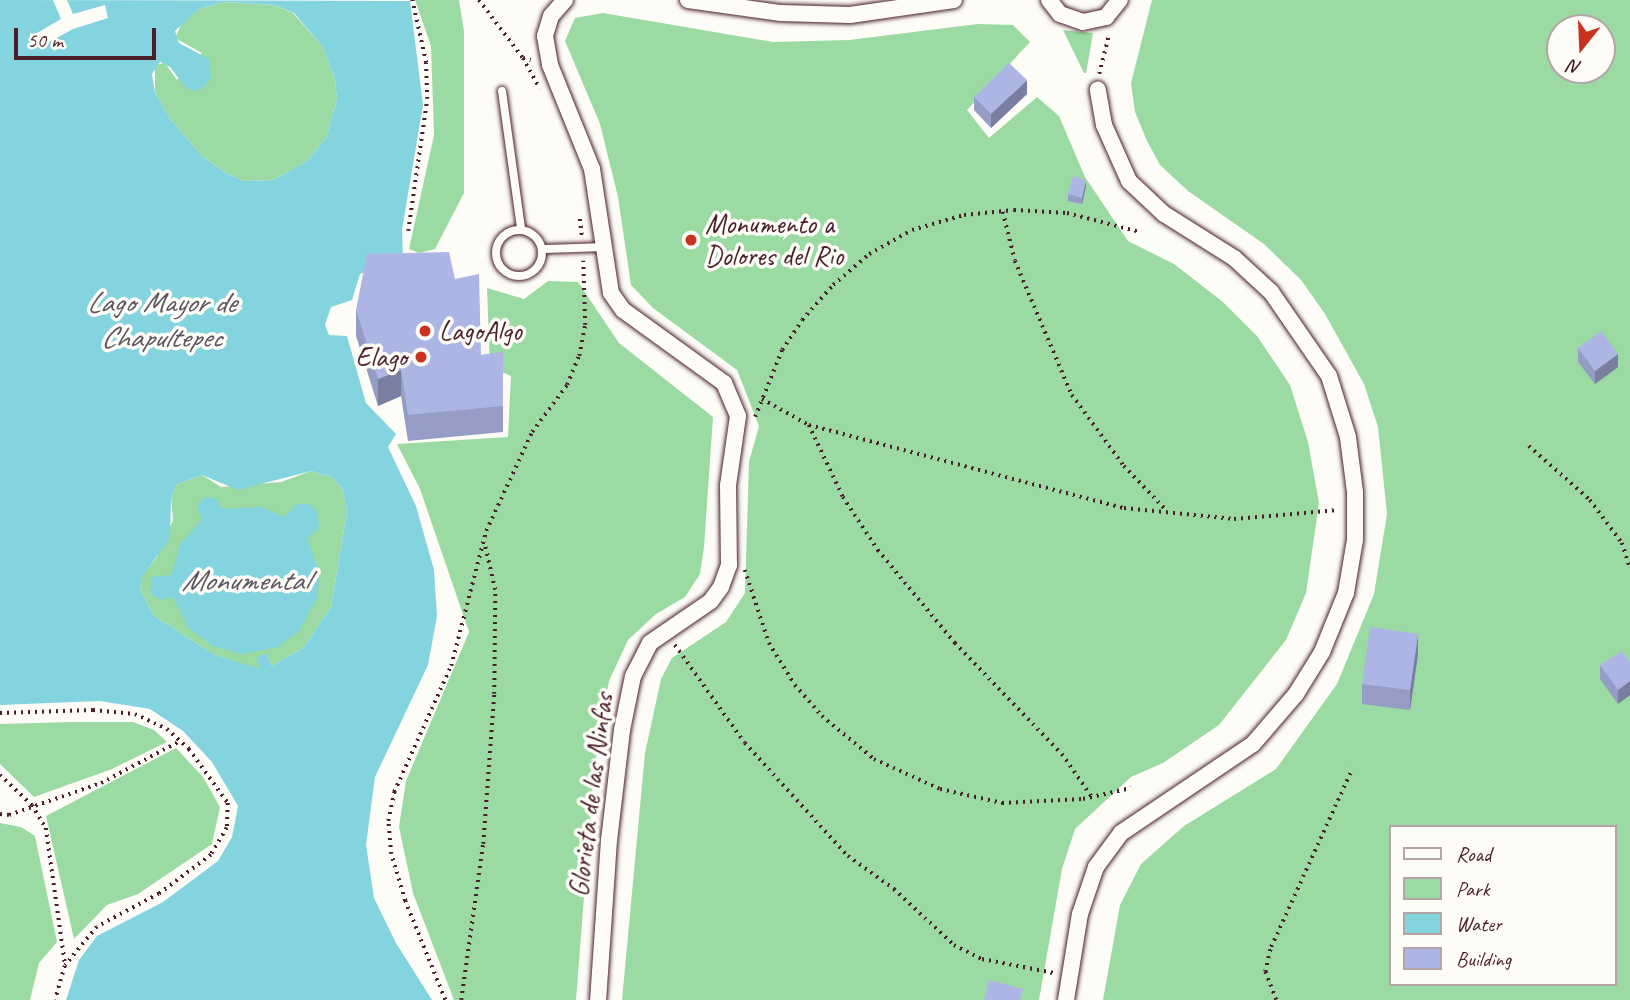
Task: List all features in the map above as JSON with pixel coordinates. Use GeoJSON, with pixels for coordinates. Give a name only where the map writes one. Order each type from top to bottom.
{"type":"FeatureCollection","features":[{"type":"Feature","properties":{"kind":"street","name":"Glorieta de las Ninfas"},"geometry":{"type":"LineString","coordinates":[[565,0],[551,16],[545,36],[550,65],[592,169],[601,247],[611,293],[623,310],[724,383],[738,416],[728,485],[729,565],[710,601],[650,643],[633,676],[622,730],[597,1000]]}},
{"type":"Feature","properties":{"kind":"street"},"geometry":{"type":"LineString","coordinates":[[688,0],[781,13],[850,15],[954,0]]}},
{"type":"Feature","properties":{"kind":"street"},"geometry":{"type":"LineString","coordinates":[[1049,0],[1060,14],[1083,22],[1106,16],[1118,4]]}},
{"type":"Feature","properties":{"kind":"street"},"geometry":{"type":"LineString","coordinates":[[1066,1000],[1080,914],[1096,867],[1121,833],[1254,744],[1296,694],[1322,652],[1346,593],[1355,509],[1348,438],[1328,376],[1271,292],[1234,258],[1164,214],[1129,181],[1104,125],[1098,90]]}},
{"type":"Feature","properties":{"kind":"lane"},"geometry":{"type":"LineString","coordinates":[[502,91],[521,228]]}},
{"type":"Feature","properties":{"kind":"lane"},"geometry":{"type":"LineString","coordinates":[[521,228],[535,234],[542,249],[533,272],[515,277],[507,274],[496,256],[498,242],[508,231],[521,228]]}},
{"type":"Feature","properties":{"kind":"lane"},"geometry":{"type":"LineString","coordinates":[[542,249],[601,247]]}},
{"type":"Feature","properties":{"kind":"path"},"geometry":{"type":"LineString","coordinates":[[408,231],[427,99],[421,30],[412,0]]}},
{"type":"Feature","properties":{"kind":"path"},"geometry":{"type":"LineString","coordinates":[[479,0],[523,58],[542,94]]}},
{"type":"Feature","properties":{"kind":"path"},"geometry":{"type":"LineString","coordinates":[[1098,90],[1118,4]]}},
{"type":"Feature","properties":{"kind":"path"},"geometry":{"type":"LineString","coordinates":[[523,58],[550,65]]}},
{"type":"Feature","properties":{"kind":"path"},"geometry":{"type":"LineString","coordinates":[[445,1000],[413,926],[391,853],[388,821],[394,792],[451,666],[483,540],[532,432],[567,385],[579,356],[585,325],[579,207]]}},
{"type":"Feature","properties":{"kind":"path"},"geometry":{"type":"LineString","coordinates":[[1003,212],[1014,261],[1072,396],[1124,466],[1169,513]]}},
{"type":"Feature","properties":{"kind":"path"},"geometry":{"type":"LineString","coordinates":[[754,421],[782,350],[802,320],[833,285],[869,254],[912,230],[964,215],[1003,212],[1067,213],[1140,232]]}},
{"type":"Feature","properties":{"kind":"path"},"geometry":{"type":"LineString","coordinates":[[762,399],[809,425],[1091,502],[1234,519],[1355,509]]}},
{"type":"Feature","properties":{"kind":"path"},"geometry":{"type":"LineString","coordinates":[[809,425],[844,497],[878,550],[955,643],[1031,718],[1092,797]]}},
{"type":"Feature","properties":{"kind":"path"},"geometry":{"type":"LineString","coordinates":[[1528,446],[1590,500],[1622,543],[1630,568]]}},
{"type":"Feature","properties":{"kind":"path"},"geometry":{"type":"LineString","coordinates":[[461,1000],[484,844],[494,695],[495,590],[483,540]]}},
{"type":"Feature","properties":{"kind":"path"},"geometry":{"type":"LineString","coordinates":[[744,561],[748,586],[769,643],[795,685],[822,716],[874,759],[940,789],[1002,803],[1092,797],[1131,788]]}},
{"type":"Feature","properties":{"kind":"path"},"geometry":{"type":"LineString","coordinates":[[665,630],[745,743],[848,856],[894,889],[954,944],[982,959],[1070,975]]}},
{"type":"Feature","properties":{"kind":"path"},"geometry":{"type":"LineString","coordinates":[[0,713],[117,711],[153,721],[180,741],[205,766],[228,803],[221,842],[186,876],[97,927],[65,966],[55,1000]]}},
{"type":"Feature","properties":{"kind":"path"},"geometry":{"type":"LineString","coordinates":[[0,814],[9,815],[101,783],[180,741]]}},
{"type":"Feature","properties":{"kind":"path"},"geometry":{"type":"LineString","coordinates":[[1276,1000],[1265,972],[1271,947],[1352,769]]}},
{"type":"Feature","properties":{"kind":"path"},"geometry":{"type":"LineString","coordinates":[[0,775],[32,805],[46,828],[65,966]]}},
{"type":"Feature","properties":{"kind":"green space"},"geometry":{"type":"Polygon","coordinates":[[[415,0],[459,0],[464,31],[464,193],[435,249],[419,253],[409,249],[434,135],[431,46],[415,0]]]}},
{"type":"Feature","properties":{"kind":"green space"},"geometry":{"type":"Polygon","coordinates":[[[1152,0],[1630,0],[1630,1000],[1103,1000],[1120,905],[1141,864],[1184,826],[1276,769],[1337,684],[1374,594],[1387,514],[1378,427],[1364,384],[1325,314],[1301,280],[1264,244],[1188,191],[1160,165],[1135,112],[1131,83],[1152,0]]]}},
{"type":"Feature","properties":{"kind":"green space"},"geometry":{"type":"Polygon","coordinates":[[[224,2],[274,5],[293,13],[323,47],[335,79],[337,99],[326,138],[307,161],[273,180],[244,181],[224,172],[201,155],[172,121],[155,93],[155,65],[165,63],[177,80],[202,53],[175,38],[182,23],[199,9],[224,2]]]}},
{"type":"Feature","properties":{"kind":"green space"},"geometry":{"type":"Polygon","coordinates":[[[603,13],[773,42],[849,40],[978,24],[1013,25],[1030,42],[967,110],[989,138],[1037,97],[1059,116],[1085,177],[1128,241],[1174,264],[1223,302],[1257,336],[1290,385],[1308,442],[1319,503],[1306,593],[1286,640],[1219,725],[1163,763],[1131,777],[1075,829],[1062,869],[1039,1000],[622,1000],[645,753],[661,679],[672,658],[726,622],[745,593],[749,462],[759,426],[737,370],[653,308],[631,285],[618,197],[600,124],[565,41],[575,18],[603,13]]]}},
{"type":"Feature","properties":{"kind":"green space"},"geometry":{"type":"Polygon","coordinates":[[[1063,30],[1093,33],[1086,73],[1084,73],[1063,30]]]}},
{"type":"Feature","properties":{"kind":"green space"},"geometry":{"type":"Polygon","coordinates":[[[548,281],[578,282],[619,343],[713,417],[704,547],[700,574],[685,597],[656,614],[628,640],[609,681],[594,768],[576,1000],[454,1000],[413,893],[399,827],[406,781],[469,632],[420,489],[397,444],[508,437],[511,376],[490,367],[487,288],[524,299],[548,281]]]}},
{"type":"Feature","properties":{"kind":"green space","name":"Monumental"},"geometry":{"type":"Polygon","coordinates":[[[311,471],[332,477],[342,488],[347,511],[331,607],[303,648],[272,666],[266,653],[261,670],[215,655],[154,616],[140,590],[142,576],[157,557],[173,520],[171,498],[177,484],[202,475],[221,487],[281,482],[311,471]]]}},
{"type":"Feature","properties":{"kind":"green space"},"geometry":{"type":"Polygon","coordinates":[[[133,722],[154,730],[167,742],[112,769],[34,797],[0,764],[0,724],[133,722]]]}},
{"type":"Feature","properties":{"kind":"green space"},"geometry":{"type":"Polygon","coordinates":[[[176,748],[203,777],[220,807],[212,844],[138,894],[107,905],[74,939],[46,816],[176,748]]]}},
{"type":"Feature","properties":{"kind":"green space"},"geometry":{"type":"Polygon","coordinates":[[[0,823],[21,827],[35,836],[57,942],[39,963],[30,1000],[0,1000],[0,823]]]}},
{"type":"Feature","properties":{"kind":"water","name":"Lago Mayor de Chapultepec"},"geometry":{"type":"Polygon","coordinates":[[[0,0],[410,1],[423,105],[402,230],[403,258],[360,274],[352,300],[331,307],[325,325],[329,335],[347,336],[366,403],[396,434],[388,447],[416,506],[434,570],[437,616],[428,665],[375,777],[366,845],[374,898],[396,943],[432,1000],[66,1000],[79,960],[97,936],[163,902],[218,861],[232,837],[238,806],[212,762],[183,731],[150,709],[100,701],[0,705],[0,0]],[[224,2],[199,9],[175,31],[179,43],[209,59],[211,78],[197,91],[186,88],[170,67],[160,62],[152,74],[155,93],[172,121],[201,155],[224,172],[244,181],[273,180],[307,161],[326,138],[337,99],[335,79],[323,47],[294,13],[274,5],[224,2]],[[311,471],[238,490],[202,475],[177,484],[171,498],[170,538],[142,577],[140,590],[154,616],[215,655],[260,669],[256,658],[266,653],[272,666],[303,648],[331,607],[347,511],[342,488],[332,477],[311,471]]]}},
{"type":"Feature","properties":{"kind":"water","name":"Monumental"},"geometry":{"type":"Polygon","coordinates":[[[204,498],[216,498],[222,509],[261,507],[285,517],[297,504],[309,504],[318,512],[319,529],[307,538],[319,571],[318,597],[299,631],[278,647],[242,654],[213,646],[189,628],[173,597],[161,600],[150,593],[152,577],[171,575],[181,543],[202,520],[197,507],[204,498]]]}},
{"type":"Feature","properties":{"kind":"pier"},"geometry":{"type":"Polygon","coordinates":[[[53,0],[67,0],[73,14],[105,5],[108,18],[73,29],[40,47],[32,36],[61,19],[53,0]]]}},
{"type":"Feature","properties":{"kind":"building"},"geometry":{"type":"Polygon","coordinates":[[[1009,63],[1027,80],[991,114],[974,97],[1009,63]]]}},
{"type":"Feature","properties":{"kind":"building"},"geometry":{"type":"Polygon","coordinates":[[[1073,176],[1086,180],[1082,198],[1068,194],[1073,176]]]}},
{"type":"Feature","properties":{"kind":"building","name":"Elago"},"geometry":{"type":"Polygon","coordinates":[[[449,252],[455,279],[479,274],[481,355],[503,352],[503,406],[408,415],[401,370],[378,379],[356,310],[367,254],[449,252]]]}},
{"type":"Feature","properties":{"kind":"building"},"geometry":{"type":"Polygon","coordinates":[[[1601,331],[1618,354],[1595,371],[1578,348],[1601,331]]]}},
{"type":"Feature","properties":{"kind":"building"},"geometry":{"type":"Polygon","coordinates":[[[1370,627],[1418,634],[1410,690],[1362,684],[1370,627]]]}},
{"type":"Feature","properties":{"kind":"building"},"geometry":{"type":"Polygon","coordinates":[[[1622,651],[1630,662],[1630,681],[1618,690],[1600,665],[1622,651]]]}},
{"type":"Feature","properties":{"kind":"building"},"geometry":{"type":"Polygon","coordinates":[[[989,980],[1023,989],[1020,1000],[984,1000],[989,980]]]}},
{"type":"Feature","properties":{"kind":"place","name":"Monumento a Dolores del Rio"},"geometry":{"type":"Point","coordinates":[691,240]}},
{"type":"Feature","properties":{"kind":"place","name":"LagoAlgo"},"geometry":{"type":"Point","coordinates":[425,331]}},
{"type":"Feature","properties":{"kind":"place","name":"Elago"},"geometry":{"type":"Point","coordinates":[421,357]}}]}
